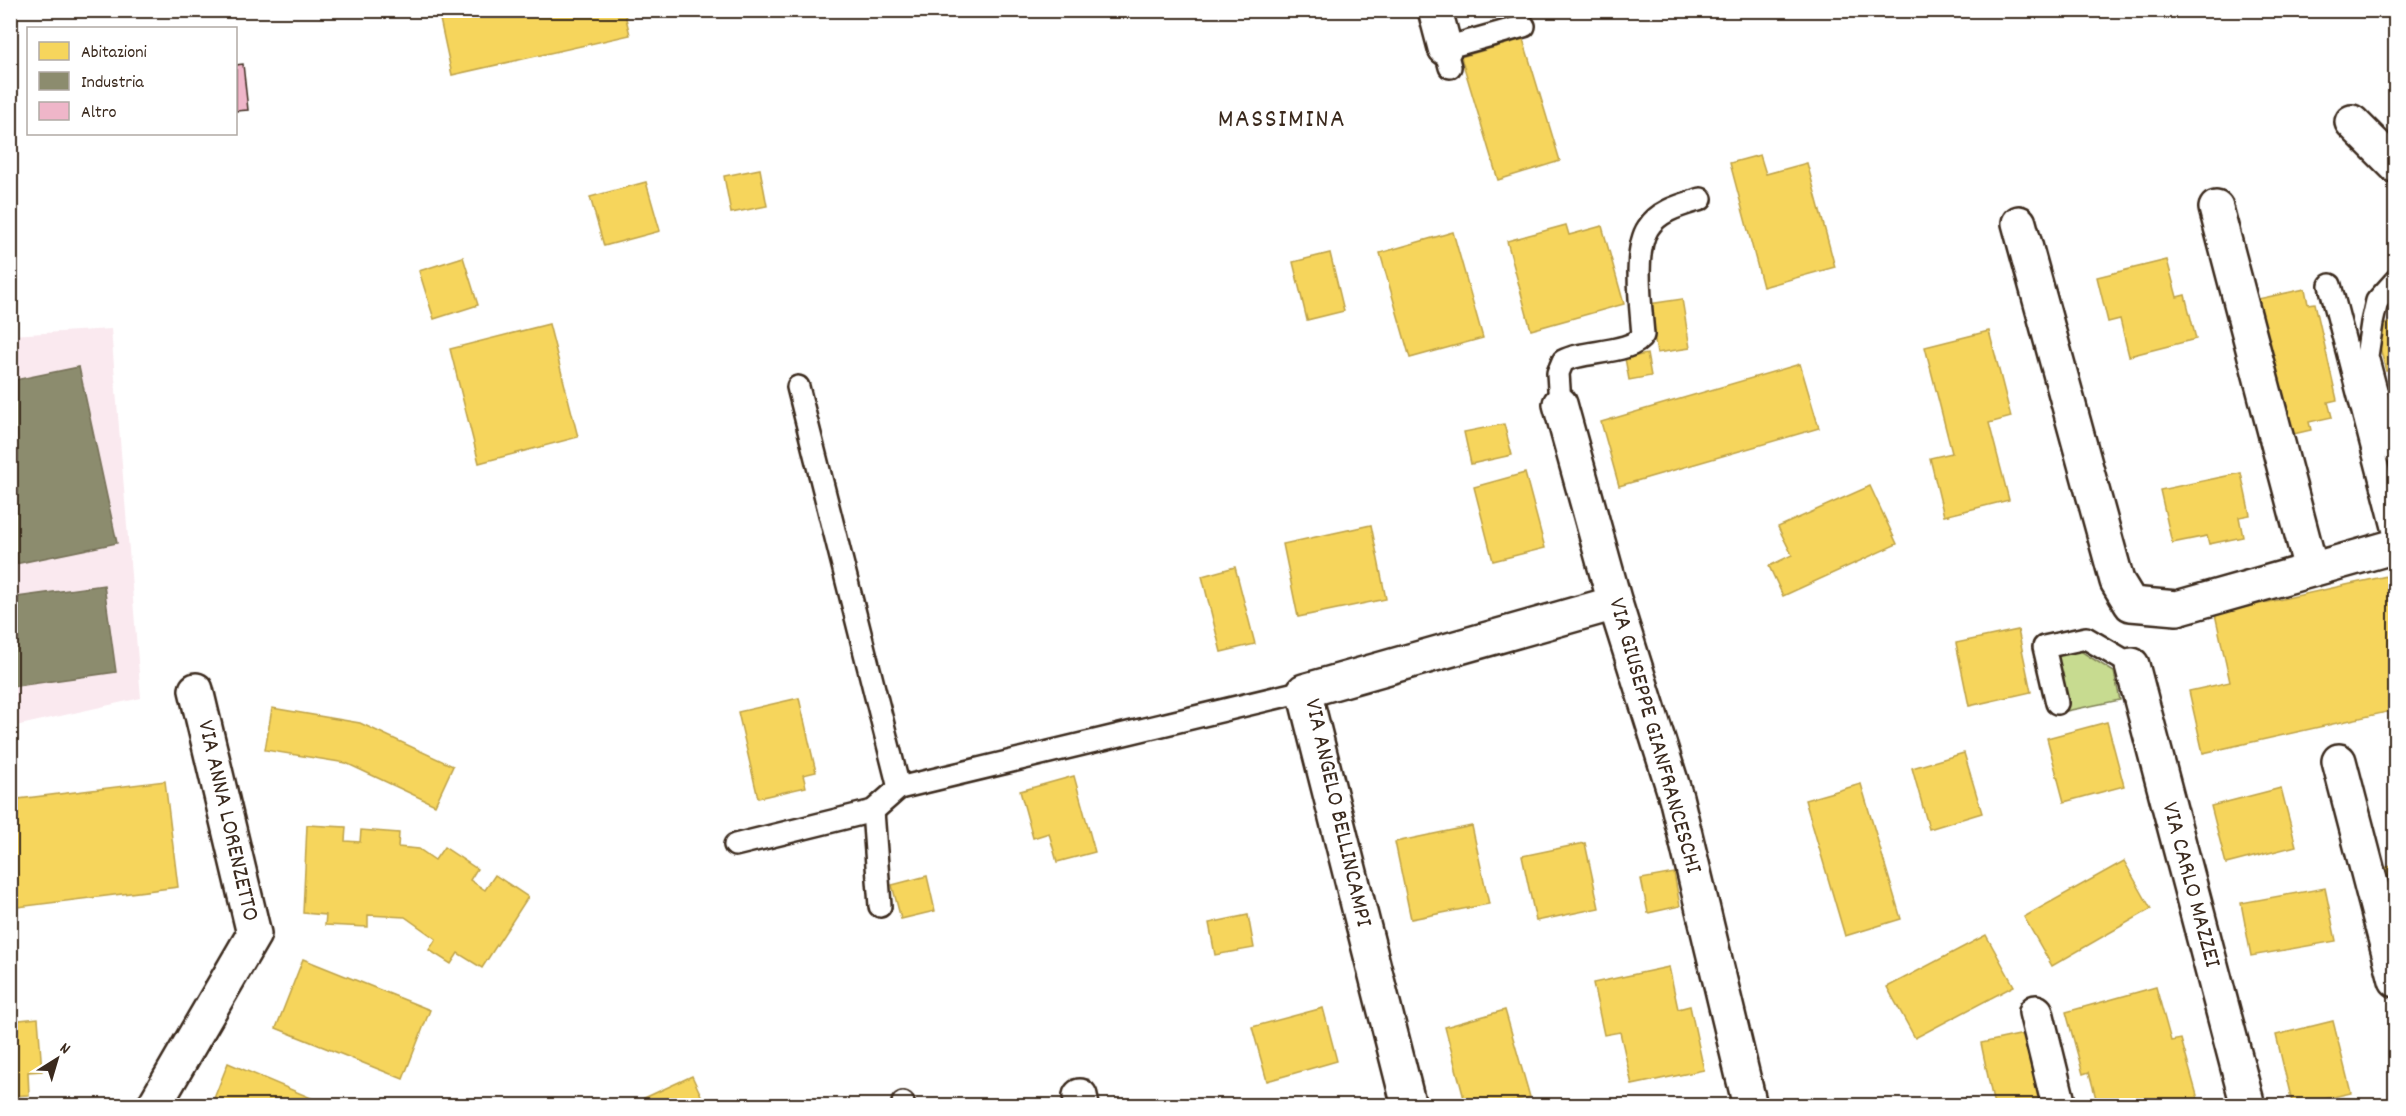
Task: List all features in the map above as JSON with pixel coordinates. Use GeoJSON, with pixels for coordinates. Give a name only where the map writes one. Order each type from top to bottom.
{"type":"FeatureCollection","features":[{"type":"Feature","properties":{"kind":"street"},"geometry":{"type":"LineString","coordinates":[[1435,10],[1448,58]]}},
{"type":"Feature","properties":{"kind":"street"},"geometry":{"type":"LineString","coordinates":[[2352,122],[2396,166]]}},
{"type":"Feature","properties":{"kind":"street"},"geometry":{"type":"LineString","coordinates":[[2216,208],[2311,569]]}},
{"type":"Feature","properties":{"kind":"street"},"geometry":{"type":"LineString","coordinates":[[2019,223],[2117,580],[2131,604],[2177,608],[2396,546]]}},
{"type":"Feature","properties":{"kind":"street","name":"VIA GIUSEPPE GIANFRANCESCHI"},"geometry":{"type":"LineString","coordinates":[[1560,404],[1615,603],[1676,797],[1750,1106]]}},
{"type":"Feature","properties":{"kind":"street","name":"VIA ANGELO BELLINCAMPI"},"geometry":{"type":"LineString","coordinates":[[1409,1106],[1304,691],[1615,603]]}},
{"type":"Feature","properties":{"kind":"street","name":"VIA CARLO MAZZEI"},"geometry":{"type":"LineString","coordinates":[[2132,665],[2248,1106]]}},
{"type":"Feature","properties":{"kind":"street","name":"VIA ANNA LORENZETTO"},"geometry":{"type":"LineString","coordinates":[[154,1106],[254,934],[196,690]]}},
{"type":"Feature","properties":{"kind":"street"},"geometry":{"type":"LineString","coordinates":[[2339,761],[2396,980]]}},
{"type":"Feature","properties":{"kind":"street"},"geometry":{"type":"LineString","coordinates":[[2036,1012],[2059,1106]]}},
{"type":"Feature","properties":{"kind":"lane"},"geometry":{"type":"LineString","coordinates":[[1448,58],[1524,26]]}},
{"type":"Feature","properties":{"kind":"lane"},"geometry":{"type":"LineString","coordinates":[[1560,404],[1558,374],[1563,361],[1574,355],[1639,342],[1643,335],[1639,284],[1642,245],[1648,227],[1668,210],[1701,199]]}},
{"type":"Feature","properties":{"kind":"lane"},"geometry":{"type":"LineString","coordinates":[[2396,280],[2377,301],[2367,356],[2391,447],[2396,454]]}},
{"type":"Feature","properties":{"kind":"lane"},"geometry":{"type":"LineString","coordinates":[[2330,285],[2396,539]]}},
{"type":"Feature","properties":{"kind":"lane"},"geometry":{"type":"LineString","coordinates":[[798,387],[899,788]]}},
{"type":"Feature","properties":{"kind":"lane"},"geometry":{"type":"LineString","coordinates":[[2057,703],[2044,647],[2086,638],[2132,665]]}},
{"type":"Feature","properties":{"kind":"lane"},"geometry":{"type":"LineString","coordinates":[[735,845],[873,811],[899,788],[1304,691]]}},
{"type":"Feature","properties":{"kind":"lane"},"geometry":{"type":"LineString","coordinates":[[873,811],[880,906]]}},
{"type":"Feature","properties":{"kind":"shaded area"},"geometry":{"type":"Polygon","coordinates":[[[111,329],[141,698],[11,727],[11,335],[111,329]]]}},
{"type":"Feature","properties":{"kind":"green space"},"geometry":{"type":"Polygon","coordinates":[[[2079,650],[2114,672],[2120,700],[2066,711],[2055,655],[2079,650]]]}},
{"type":"Feature","properties":{"kind":"building: Abitazioni"},"geometry":{"type":"Polygon","coordinates":[[[438,10],[624,10],[630,35],[452,75],[438,10]]]}},
{"type":"Feature","properties":{"kind":"building: Abitazioni"},"geometry":{"type":"Polygon","coordinates":[[[1523,39],[1560,161],[1498,180],[1461,57],[1523,39]]]}},
{"type":"Feature","properties":{"kind":"building: Abitazioni"},"geometry":{"type":"Polygon","coordinates":[[[1760,155],[1766,174],[1807,163],[1835,267],[1763,287],[1730,163],[1760,155]]]}},
{"type":"Feature","properties":{"kind":"building: Abitazioni"},"geometry":{"type":"Polygon","coordinates":[[[760,169],[767,206],[731,213],[724,176],[760,169]]]}},
{"type":"Feature","properties":{"kind":"building: Abitazioni"},"geometry":{"type":"Polygon","coordinates":[[[646,182],[660,231],[604,246],[590,197],[646,182]]]}},
{"type":"Feature","properties":{"kind":"building: Abitazioni"},"geometry":{"type":"Polygon","coordinates":[[[1566,225],[1569,235],[1602,226],[1624,304],[1531,330],[1507,241],[1566,225]]]}},
{"type":"Feature","properties":{"kind":"building: Abitazioni"},"geometry":{"type":"Polygon","coordinates":[[[1453,232],[1483,338],[1410,358],[1380,253],[1453,232]]]}},
{"type":"Feature","properties":{"kind":"building: Abitazioni"},"geometry":{"type":"Polygon","coordinates":[[[1330,253],[1344,311],[1307,320],[1293,262],[1330,253]]]}},
{"type":"Feature","properties":{"kind":"building: Abitazioni"},"geometry":{"type":"Polygon","coordinates":[[[463,257],[478,305],[434,319],[419,271],[463,257]]]}},
{"type":"Feature","properties":{"kind":"building: Abitazioni"},"geometry":{"type":"Polygon","coordinates":[[[2167,260],[2177,297],[2185,295],[2196,339],[2129,356],[2120,319],[2108,322],[2097,277],[2167,260]]]}},
{"type":"Feature","properties":{"kind":"building: Abitazioni"},"geometry":{"type":"Polygon","coordinates":[[[2305,289],[2308,304],[2315,303],[2337,400],[2328,402],[2332,417],[2309,422],[2311,430],[2289,435],[2258,299],[2305,289]]]}},
{"type":"Feature","properties":{"kind":"building: Abitazioni"},"geometry":{"type":"Polygon","coordinates":[[[1682,299],[1690,348],[1657,353],[1649,304],[1682,299]]]}},
{"type":"Feature","properties":{"kind":"building: Abitazioni"},"geometry":{"type":"Polygon","coordinates":[[[2396,321],[2396,369],[2386,371],[2375,327],[2396,321]]]}},
{"type":"Feature","properties":{"kind":"building: Abitazioni"},"geometry":{"type":"Polygon","coordinates":[[[549,324],[578,437],[479,463],[450,349],[549,324]]]}},
{"type":"Feature","properties":{"kind":"building: Abitazioni"},"geometry":{"type":"Polygon","coordinates":[[[1989,331],[2011,417],[1989,423],[2009,500],[1944,516],[1930,458],[1952,453],[1925,347],[1989,331]]]}},
{"type":"Feature","properties":{"kind":"building: Abitazioni"},"geometry":{"type":"Polygon","coordinates":[[[1647,354],[1651,376],[1629,380],[1625,358],[1647,354]]]}},
{"type":"Feature","properties":{"kind":"building: Abitazioni"},"geometry":{"type":"Polygon","coordinates":[[[1800,364],[1819,428],[1619,486],[1601,422],[1800,364]]]}},
{"type":"Feature","properties":{"kind":"building: Abitazioni"},"geometry":{"type":"Polygon","coordinates":[[[1504,424],[1512,455],[1471,464],[1464,432],[1504,424]]]}},
{"type":"Feature","properties":{"kind":"building: Abitazioni"},"geometry":{"type":"Polygon","coordinates":[[[1525,473],[1545,548],[1493,561],[1474,487],[1525,473]]]}},
{"type":"Feature","properties":{"kind":"building: Abitazioni"},"geometry":{"type":"Polygon","coordinates":[[[2241,473],[2250,515],[2239,517],[2243,537],[2209,544],[2207,536],[2172,543],[2160,490],[2241,473]]]}},
{"type":"Feature","properties":{"kind":"building: Abitazioni"},"geometry":{"type":"Polygon","coordinates":[[[1870,486],[1897,544],[1783,596],[1769,566],[1792,555],[1778,527],[1870,486]]]}},
{"type":"Feature","properties":{"kind":"building: Abitazioni"},"geometry":{"type":"Polygon","coordinates":[[[1371,525],[1386,599],[1298,617],[1283,544],[1371,525]]]}},
{"type":"Feature","properties":{"kind":"building: Abitazioni"},"geometry":{"type":"Polygon","coordinates":[[[1235,567],[1255,644],[1221,652],[1202,576],[1235,567]]]}},
{"type":"Feature","properties":{"kind":"building: Abitazioni"},"geometry":{"type":"Polygon","coordinates":[[[2396,574],[2396,710],[2203,753],[2189,691],[2230,682],[2215,614],[2396,574]]]}},
{"type":"Feature","properties":{"kind":"building: Abitazioni"},"geometry":{"type":"Polygon","coordinates":[[[2018,630],[2031,692],[1969,706],[1956,643],[2018,630]]]}},
{"type":"Feature","properties":{"kind":"building: Abitazioni"},"geometry":{"type":"Polygon","coordinates":[[[799,698],[816,772],[803,775],[806,787],[758,798],[738,712],[799,698]]]}},
{"type":"Feature","properties":{"kind":"building: Abitazioni"},"geometry":{"type":"Polygon","coordinates":[[[272,708],[360,723],[453,766],[435,805],[346,763],[265,750],[272,708]]]}},
{"type":"Feature","properties":{"kind":"building: Abitazioni"},"geometry":{"type":"Polygon","coordinates":[[[2107,722],[2124,786],[2064,802],[2047,738],[2107,722]]]}},
{"type":"Feature","properties":{"kind":"building: Abitazioni"},"geometry":{"type":"Polygon","coordinates":[[[1964,753],[1982,813],[1929,829],[1912,768],[1964,753]]]}},
{"type":"Feature","properties":{"kind":"building: Abitazioni"},"geometry":{"type":"Polygon","coordinates":[[[1074,776],[1095,852],[1057,862],[1049,833],[1033,838],[1020,791],[1074,776]]]}},
{"type":"Feature","properties":{"kind":"building: Abitazioni"},"geometry":{"type":"Polygon","coordinates":[[[165,781],[178,887],[10,908],[10,800],[165,781]]]}},
{"type":"Feature","properties":{"kind":"building: Abitazioni"},"geometry":{"type":"Polygon","coordinates":[[[1861,784],[1901,919],[1845,936],[1805,800],[1861,784]]]}},
{"type":"Feature","properties":{"kind":"building: Abitazioni"},"geometry":{"type":"Polygon","coordinates":[[[2281,788],[2296,846],[2226,864],[2211,806],[2281,788]]]}},
{"type":"Feature","properties":{"kind":"building: Abitazioni"},"geometry":{"type":"Polygon","coordinates":[[[307,825],[346,827],[345,841],[360,842],[361,830],[399,833],[398,847],[419,849],[435,860],[444,847],[477,869],[470,880],[485,890],[495,875],[528,897],[482,968],[458,953],[451,964],[429,950],[436,939],[405,917],[368,915],[368,927],[325,925],[326,915],[303,913],[307,825]]]}},
{"type":"Feature","properties":{"kind":"building: Abitazioni"},"geometry":{"type":"Polygon","coordinates":[[[1472,826],[1489,904],[1411,919],[1395,842],[1472,826]]]}},
{"type":"Feature","properties":{"kind":"building: Abitazioni"},"geometry":{"type":"Polygon","coordinates":[[[1585,843],[1599,908],[1536,921],[1522,856],[1585,843]]]}},
{"type":"Feature","properties":{"kind":"building: Abitazioni"},"geometry":{"type":"Polygon","coordinates":[[[2124,861],[2151,909],[2052,966],[2024,917],[2124,861]]]}},
{"type":"Feature","properties":{"kind":"building: Abitazioni"},"geometry":{"type":"Polygon","coordinates":[[[2396,865],[2396,951],[2375,870],[2396,865]]]}},
{"type":"Feature","properties":{"kind":"building: Abitazioni"},"geometry":{"type":"Polygon","coordinates":[[[1674,873],[1680,906],[1648,913],[1641,879],[1674,873]]]}},
{"type":"Feature","properties":{"kind":"building: Abitazioni"},"geometry":{"type":"Polygon","coordinates":[[[927,876],[935,911],[901,919],[892,885],[927,876]]]}},
{"type":"Feature","properties":{"kind":"building: Abitazioni"},"geometry":{"type":"Polygon","coordinates":[[[2325,888],[2336,941],[2251,956],[2241,903],[2325,888]]]}},
{"type":"Feature","properties":{"kind":"building: Abitazioni"},"geometry":{"type":"Polygon","coordinates":[[[1248,915],[1254,948],[1215,955],[1209,923],[1248,915]]]}},
{"type":"Feature","properties":{"kind":"building: Abitazioni"},"geometry":{"type":"Polygon","coordinates":[[[1986,935],[2014,986],[1915,1038],[1887,987],[1986,935]]]}},
{"type":"Feature","properties":{"kind":"building: Abitazioni"},"geometry":{"type":"Polygon","coordinates":[[[303,959],[430,1010],[403,1079],[276,1028],[303,959]]]}},
{"type":"Feature","properties":{"kind":"building: Abitazioni"},"geometry":{"type":"Polygon","coordinates":[[[1669,967],[1678,1009],[1690,1006],[1704,1070],[1632,1085],[1620,1032],[1604,1035],[1593,983],[1669,967]]]}},
{"type":"Feature","properties":{"kind":"building: Abitazioni"},"geometry":{"type":"Polygon","coordinates":[[[2156,987],[2171,1041],[2181,1039],[2200,1106],[2098,1106],[2089,1072],[2083,1074],[2066,1012],[2156,987]]]}},
{"type":"Feature","properties":{"kind":"building: Abitazioni"},"geometry":{"type":"Polygon","coordinates":[[[1323,1008],[1337,1061],[1267,1081],[1252,1027],[1323,1008]]]}},
{"type":"Feature","properties":{"kind":"building: Abitazioni"},"geometry":{"type":"Polygon","coordinates":[[[1505,1010],[1530,1097],[1498,1106],[1466,1106],[1445,1027],[1505,1010]]]}},
{"type":"Feature","properties":{"kind":"building: Abitazioni"},"geometry":{"type":"Polygon","coordinates":[[[38,1018],[42,1071],[28,1072],[29,1095],[10,1096],[10,1021],[38,1018]]]}},
{"type":"Feature","properties":{"kind":"building: Abitazioni"},"geometry":{"type":"Polygon","coordinates":[[[2333,1021],[2351,1093],[2293,1106],[2276,1035],[2333,1021]]]}},
{"type":"Feature","properties":{"kind":"building: Abitazioni"},"geometry":{"type":"Polygon","coordinates":[[[2029,1033],[2045,1106],[1994,1106],[1981,1043],[2029,1033]]]}},
{"type":"Feature","properties":{"kind":"building: Abitazioni"},"geometry":{"type":"Polygon","coordinates":[[[228,1063],[330,1106],[211,1106],[228,1063]]]}},
{"type":"Feature","properties":{"kind":"building: Abitazioni"},"geometry":{"type":"Polygon","coordinates":[[[692,1076],[706,1106],[627,1106],[692,1076]]]}},
{"type":"Feature","properties":{"kind":"building: Industria"},"geometry":{"type":"Polygon","coordinates":[[[79,367],[117,543],[10,565],[10,381],[79,367]]]}},
{"type":"Feature","properties":{"kind":"building: Industria"},"geometry":{"type":"Polygon","coordinates":[[[104,585],[116,672],[10,687],[10,598],[104,585]]]}},
{"type":"Feature","properties":{"kind":"building: Altro"},"geometry":{"type":"Polygon","coordinates":[[[243,64],[248,110],[237,111],[237,65],[243,64]]]}},
{"type":"Feature","properties":{"kind":"district","name":"MASSIMINA"},"geometry":{"type":"Point","coordinates":[1282,120]}}]}
